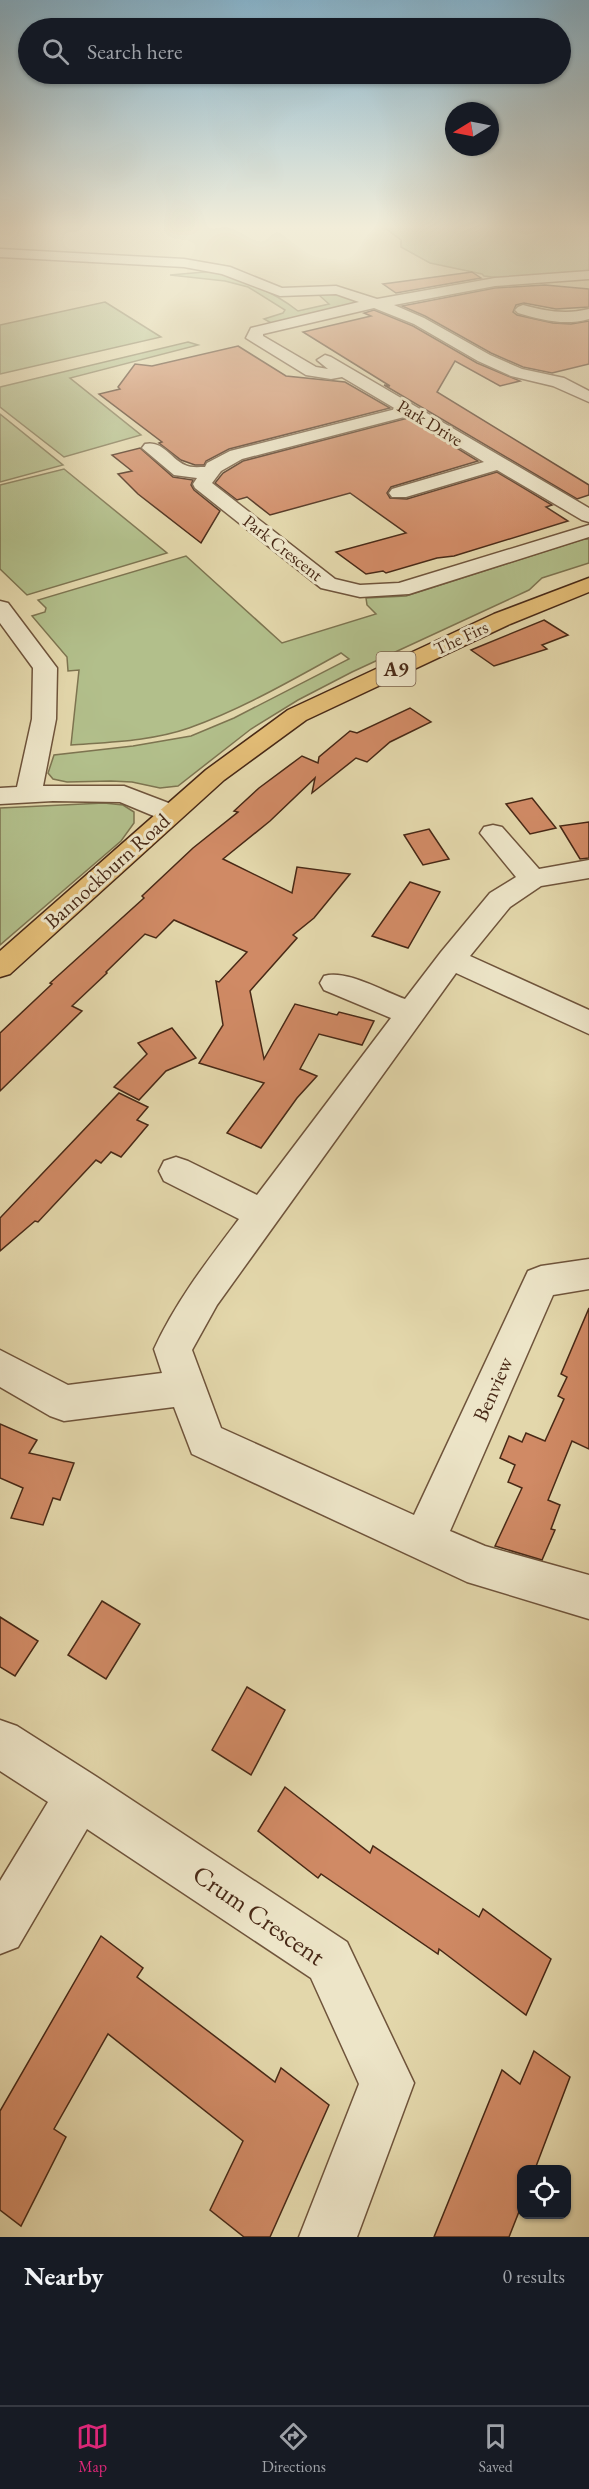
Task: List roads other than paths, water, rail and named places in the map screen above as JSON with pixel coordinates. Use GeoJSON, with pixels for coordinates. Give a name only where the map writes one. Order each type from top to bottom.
{"type":"FeatureCollection","features":[{"type":"Feature","properties":{"kind":"main road","name":"The Firs"},"geometry":{"type":"LineString","coordinates":[[214,775],[297,715],[502,619],[589,584]]}},
{"type":"Feature","properties":{"kind":"main road","name":"Bannockburn Road"},"geometry":{"type":"LineString","coordinates":[[0,967],[214,775]]}},
{"type":"Feature","properties":{"kind":"street","name":"Park Drive"},"geometry":{"type":"LineString","coordinates":[[278,332],[497,464],[589,516]]}},
{"type":"Feature","properties":{"kind":"street"},"geometry":{"type":"LineString","coordinates":[[439,332],[484,358],[517,373],[558,382],[589,397]]}},
{"type":"Feature","properties":{"kind":"street"},"geometry":{"type":"LineString","coordinates":[[558,382],[579,376]]}},
{"type":"Feature","properties":{"kind":"street"},"geometry":{"type":"LineString","coordinates":[[151,448],[181,471],[208,473],[214,467],[236,455],[408,411]]}},
{"type":"Feature","properties":{"kind":"street"},"geometry":{"type":"LineString","coordinates":[[399,493],[497,464]]}},
{"type":"Feature","properties":{"kind":"street","name":"Park Crescent"},"geometry":{"type":"LineString","coordinates":[[208,473],[202,484],[328,584],[345,589],[360,591],[401,589],[589,531]]}},
{"type":"Feature","properties":{"kind":"street"},"geometry":{"type":"LineString","coordinates":[[0,608],[45,668],[44,719],[28,794]]}},
{"type":"Feature","properties":{"kind":"street"},"geometry":{"type":"LineString","coordinates":[[0,796],[124,794],[170,813]]}},
{"type":"Feature","properties":{"kind":"street"},"geometry":{"type":"LineString","coordinates":[[493,833],[533,879]]}},
{"type":"Feature","properties":{"kind":"street"},"geometry":{"type":"LineString","coordinates":[[589,869],[533,879],[500,900],[451,959],[204,1294],[173,1349],[206,1441],[482,1567],[589,1597]]}},
{"type":"Feature","properties":{"kind":"street"},"geometry":{"type":"LineString","coordinates":[[451,959],[589,1023]]}},
{"type":"Feature","properties":{"kind":"street"},"geometry":{"type":"LineString","coordinates":[[335,983],[411,1014]]}},
{"type":"Feature","properties":{"kind":"street"},"geometry":{"type":"LineString","coordinates":[[176,1171],[263,1214]]}},
{"type":"Feature","properties":{"kind":"street","name":"Benview"},"geometry":{"type":"LineString","coordinates":[[424,1541],[541,1282],[589,1274]]}},
{"type":"Feature","properties":{"kind":"street"},"geometry":{"type":"LineString","coordinates":[[0,1366],[64,1403],[187,1388]]}},
{"type":"Feature","properties":{"kind":"street","name":"Crum Crescent"},"geometry":{"type":"LineString","coordinates":[[0,1743],[329,1960],[387,2083],[328,2237]]}},
{"type":"Feature","properties":{"kind":"street"},"geometry":{"type":"LineString","coordinates":[[0,1929],[80,1794]]}}]}
